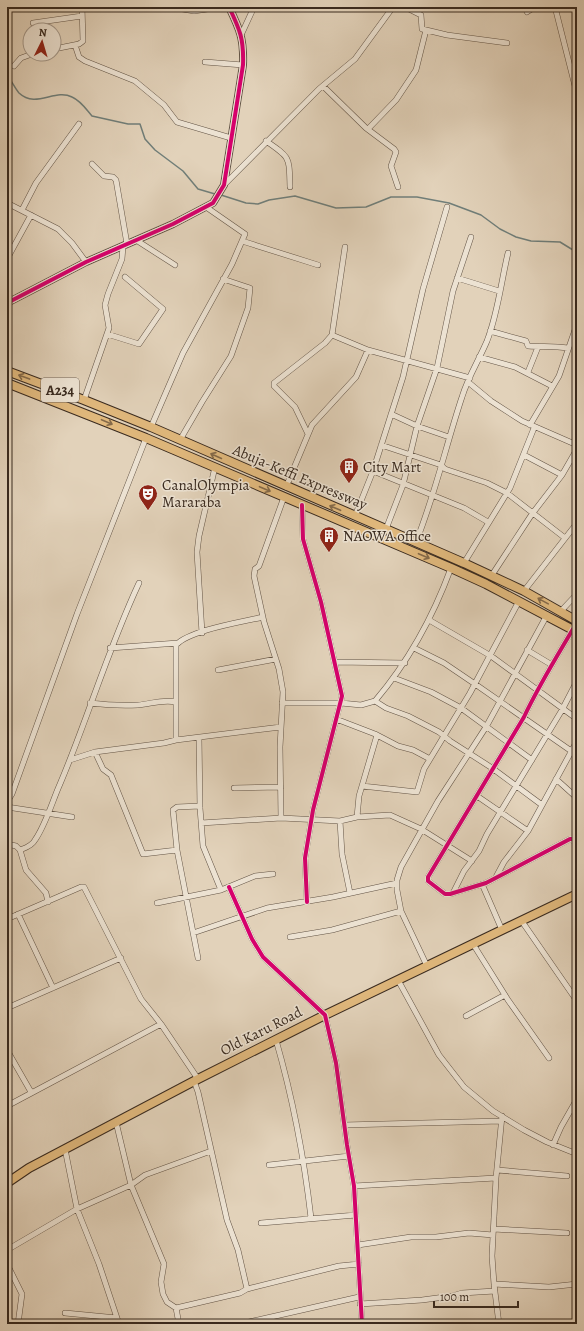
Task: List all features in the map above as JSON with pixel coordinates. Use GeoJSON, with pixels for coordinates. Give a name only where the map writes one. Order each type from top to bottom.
{"type":"FeatureCollection","features":[{"type":"Feature","properties":{"kind":"main road","name":"Abuja-Keffi Expressway"},"geometry":{"type":"LineString","coordinates":[[7,371],[151,427],[286,487],[492,575],[577,621]]}},
{"type":"Feature","properties":{"kind":"main road","name":"Abuja-Keffi Expressway"},"geometry":{"type":"LineString","coordinates":[[7,383],[146,438],[451,568],[520,601],[575,630]]}},
{"type":"Feature","properties":{"kind":"main road","name":"Old Karu Road"},"geometry":{"type":"LineString","coordinates":[[8,1182],[29,1168],[116,1122],[325,1015],[522,920],[576,897]]}},
{"type":"Feature","properties":{"kind":"street"},"geometry":{"type":"LineString","coordinates":[[62,47],[75,45],[83,41],[82,7]]}},
{"type":"Feature","properties":{"kind":"street"},"geometry":{"type":"LineString","coordinates":[[171,7],[194,11],[221,7]]}},
{"type":"Feature","properties":{"kind":"street"},"geometry":{"type":"LineString","coordinates":[[224,185],[243,65],[244,48],[242,33],[229,7]]}},
{"type":"Feature","properties":{"kind":"street"},"geometry":{"type":"LineString","coordinates":[[242,33],[254,7]]}},
{"type":"Feature","properties":{"kind":"street"},"geometry":{"type":"LineString","coordinates":[[7,303],[86,262],[173,224],[213,203],[224,185],[266,141],[323,86],[355,58],[393,7]]}},
{"type":"Feature","properties":{"kind":"street"},"geometry":{"type":"LineString","coordinates":[[405,7],[421,15],[421,27],[426,30],[454,36],[507,42]]}},
{"type":"Feature","properties":{"kind":"street"},"geometry":{"type":"LineString","coordinates":[[527,12],[535,7]]}},
{"type":"Feature","properties":{"kind":"street"},"geometry":{"type":"LineString","coordinates":[[555,7],[577,94]]}},
{"type":"Feature","properties":{"kind":"street"},"geometry":{"type":"LineString","coordinates":[[40,22],[82,16]]}},
{"type":"Feature","properties":{"kind":"street"},"geometry":{"type":"LineString","coordinates":[[368,129],[396,100],[416,70],[426,30]]}},
{"type":"Feature","properties":{"kind":"street"},"geometry":{"type":"LineString","coordinates":[[75,45],[79,57],[135,81],[164,105],[177,122],[231,138]]}},
{"type":"Feature","properties":{"kind":"street"},"geometry":{"type":"LineString","coordinates":[[14,66],[22,58]]}},
{"type":"Feature","properties":{"kind":"street"},"geometry":{"type":"LineString","coordinates":[[205,62],[243,65]]}},
{"type":"Feature","properties":{"kind":"street"},"geometry":{"type":"LineString","coordinates":[[323,86],[368,129],[396,152],[391,166],[398,187]]}},
{"type":"Feature","properties":{"kind":"street"},"geometry":{"type":"LineString","coordinates":[[22,210],[36,184],[79,124]]}},
{"type":"Feature","properties":{"kind":"street"},"geometry":{"type":"LineString","coordinates":[[266,141],[286,155],[289,162],[290,187]]}},
{"type":"Feature","properties":{"kind":"street"},"geometry":{"type":"LineString","coordinates":[[84,400],[109,328],[106,305],[108,294],[122,259],[125,245],[116,180],[113,177],[104,176],[92,164]]}},
{"type":"Feature","properties":{"kind":"street"},"geometry":{"type":"LineString","coordinates":[[7,203],[58,229],[72,243],[86,262]]}},
{"type":"Feature","properties":{"kind":"street"},"geometry":{"type":"LineString","coordinates":[[151,427],[182,353],[223,279],[245,234],[243,231],[206,207]]}},
{"type":"Feature","properties":{"kind":"street"},"geometry":{"type":"LineString","coordinates":[[355,516],[382,445],[407,360],[421,296],[447,207]]}},
{"type":"Feature","properties":{"kind":"street"},"geometry":{"type":"LineString","coordinates":[[7,259],[31,215]]}},
{"type":"Feature","properties":{"kind":"street"},"geometry":{"type":"LineString","coordinates":[[386,529],[403,485],[410,453],[437,368],[457,278],[471,237]]}},
{"type":"Feature","properties":{"kind":"street"},"geometry":{"type":"LineString","coordinates":[[136,240],[175,265]]}},
{"type":"Feature","properties":{"kind":"street"},"geometry":{"type":"LineString","coordinates":[[242,241],[318,265]]}},
{"type":"Feature","properties":{"kind":"street"},"geometry":{"type":"LineString","coordinates":[[308,434],[295,407],[274,386],[280,379],[325,343],[332,335],[345,247]]}},
{"type":"Feature","properties":{"kind":"street"},"geometry":{"type":"LineString","coordinates":[[416,542],[469,380],[490,331],[498,306],[499,291],[508,252]]}},
{"type":"Feature","properties":{"kind":"street"},"geometry":{"type":"LineString","coordinates":[[107,334],[139,344],[163,309],[125,277]]}},
{"type":"Feature","properties":{"kind":"street"},"geometry":{"type":"LineString","coordinates":[[457,278],[499,291]]}},
{"type":"Feature","properties":{"kind":"street"},"geometry":{"type":"LineString","coordinates":[[180,440],[231,356],[248,308],[250,288],[223,279]]}},
{"type":"Feature","properties":{"kind":"street"},"geometry":{"type":"LineString","coordinates":[[464,563],[517,475],[532,426],[552,386],[559,376],[577,324]]}},
{"type":"Feature","properties":{"kind":"street"},"geometry":{"type":"LineString","coordinates":[[490,331],[526,341],[528,346],[538,347],[545,345],[568,348]]}},
{"type":"Feature","properties":{"kind":"street"},"geometry":{"type":"LineString","coordinates":[[332,335],[368,350],[437,368],[469,380],[491,401],[532,426],[577,445]]}},
{"type":"Feature","properties":{"kind":"street"},"geometry":{"type":"LineString","coordinates":[[528,372],[538,347]]}},
{"type":"Feature","properties":{"kind":"street"},"geometry":{"type":"LineString","coordinates":[[286,487],[314,422],[356,377],[368,350]]}},
{"type":"Feature","properties":{"kind":"street"},"geometry":{"type":"LineString","coordinates":[[479,357],[528,372],[552,386]]}},
{"type":"Feature","properties":{"kind":"street"},"geometry":{"type":"LineString","coordinates":[[391,414],[418,426],[450,437]]}},
{"type":"Feature","properties":{"kind":"street"},"geometry":{"type":"LineString","coordinates":[[7,802],[12,794],[77,614],[146,438]]}},
{"type":"Feature","properties":{"kind":"street"},"geometry":{"type":"LineString","coordinates":[[382,445],[410,453],[441,465],[445,469],[487,483],[507,493],[532,514],[565,538]]}},
{"type":"Feature","properties":{"kind":"street"},"geometry":{"type":"LineString","coordinates":[[492,575],[532,514],[562,475],[577,450]]}},
{"type":"Feature","properties":{"kind":"street"},"geometry":{"type":"LineString","coordinates":[[524,454],[562,475]]}},
{"type":"Feature","properties":{"kind":"street"},"geometry":{"type":"LineString","coordinates":[[202,633],[197,552],[199,536],[215,467]]}},
{"type":"Feature","properties":{"kind":"street"},"geometry":{"type":"LineString","coordinates":[[373,471],[403,485],[464,508],[488,522]]}},
{"type":"Feature","properties":{"kind":"street"},"geometry":{"type":"LineString","coordinates":[[281,818],[281,727],[283,692],[276,659],[262,617],[254,576],[255,569],[259,566],[284,497]]}},
{"type":"Feature","properties":{"kind":"street"},"geometry":{"type":"LineString","coordinates":[[302,505],[302,539],[321,602],[342,696],[312,821],[305,858],[307,902]]}},
{"type":"Feature","properties":{"kind":"street"},"geometry":{"type":"LineString","coordinates":[[524,591],[577,523]]}},
{"type":"Feature","properties":{"kind":"street"},"geometry":{"type":"LineString","coordinates":[[282,703],[341,703],[361,705],[375,701],[394,678],[414,648],[438,604],[451,568]]}},
{"type":"Feature","properties":{"kind":"street"},"geometry":{"type":"LineString","coordinates":[[20,850],[34,841],[48,812],[70,760],[110,648],[138,583]]}},
{"type":"Feature","properties":{"kind":"street"},"geometry":{"type":"LineString","coordinates":[[561,611],[577,594]]}},
{"type":"Feature","properties":{"kind":"street"},"geometry":{"type":"LineString","coordinates":[[362,786],[417,792],[424,769],[443,735],[476,684],[520,601]]}},
{"type":"Feature","properties":{"kind":"street"},"geometry":{"type":"LineString","coordinates":[[427,966],[401,912],[397,883],[401,867],[422,829],[486,726],[546,615]]}},
{"type":"Feature","properties":{"kind":"street"},"geometry":{"type":"LineString","coordinates":[[110,648],[178,643],[214,628],[262,617]]}},
{"type":"Feature","properties":{"kind":"street"},"geometry":{"type":"LineString","coordinates":[[429,620],[491,656],[562,710],[577,719]]}},
{"type":"Feature","properties":{"kind":"street"},"geometry":{"type":"LineString","coordinates":[[575,630],[537,690],[524,717],[507,742],[477,796],[446,846],[428,877],[428,881],[447,895],[453,894],[495,879],[570,839],[572,839],[577,849]]}},
{"type":"Feature","properties":{"kind":"street"},"geometry":{"type":"LineString","coordinates":[[176,740],[175,648],[178,643]]}},
{"type":"Feature","properties":{"kind":"street"},"geometry":{"type":"LineString","coordinates":[[414,648],[444,663],[476,684],[577,755]]}},
{"type":"Feature","properties":{"kind":"street"},"geometry":{"type":"LineString","coordinates":[[527,650],[552,666]]}},
{"type":"Feature","properties":{"kind":"street"},"geometry":{"type":"LineString","coordinates":[[218,670],[276,659]]}},
{"type":"Feature","properties":{"kind":"street"},"geometry":{"type":"LineString","coordinates":[[335,662],[405,663]]}},
{"type":"Feature","properties":{"kind":"street"},"geometry":{"type":"LineString","coordinates":[[394,678],[431,692],[461,708],[532,760]]}},
{"type":"Feature","properties":{"kind":"street"},"geometry":{"type":"LineString","coordinates":[[453,894],[464,871],[472,861],[562,710],[576,683]]}},
{"type":"Feature","properties":{"kind":"street"},"geometry":{"type":"LineString","coordinates":[[90,703],[116,706],[147,704],[169,700],[176,702]]}},
{"type":"Feature","properties":{"kind":"street"},"geometry":{"type":"LineString","coordinates":[[375,701],[386,708],[408,716],[443,735],[492,768],[542,805]]}},
{"type":"Feature","properties":{"kind":"street"},"geometry":{"type":"LineString","coordinates":[[336,719],[377,735],[430,760]]}},
{"type":"Feature","properties":{"kind":"street"},"geometry":{"type":"LineString","coordinates":[[70,760],[95,752],[281,727]]}},
{"type":"Feature","properties":{"kind":"street"},"geometry":{"type":"LineString","coordinates":[[357,817],[357,803],[377,735]]}},
{"type":"Feature","properties":{"kind":"street"},"geometry":{"type":"LineString","coordinates":[[199,738],[200,806],[203,846],[221,890]]}},
{"type":"Feature","properties":{"kind":"street"},"geometry":{"type":"LineString","coordinates":[[495,879],[504,862],[528,831],[577,741]]}},
{"type":"Feature","properties":{"kind":"street"},"geometry":{"type":"LineString","coordinates":[[95,752],[103,769],[111,775],[143,854],[177,850]]}},
{"type":"Feature","properties":{"kind":"street"},"geometry":{"type":"LineString","coordinates":[[556,779],[577,798]]}},
{"type":"Feature","properties":{"kind":"street"},"geometry":{"type":"LineString","coordinates":[[234,788],[281,787]]}},
{"type":"Feature","properties":{"kind":"street"},"geometry":{"type":"LineString","coordinates":[[477,796],[528,831]]}},
{"type":"Feature","properties":{"kind":"street"},"geometry":{"type":"LineString","coordinates":[[198,958],[177,850],[174,808],[200,806]]}},
{"type":"Feature","properties":{"kind":"street"},"geometry":{"type":"LineString","coordinates":[[7,807],[48,812],[72,817]]}},
{"type":"Feature","properties":{"kind":"street"},"geometry":{"type":"LineString","coordinates":[[201,823],[281,818],[312,821],[340,821],[357,817],[390,815],[422,829],[446,846],[472,861]]}},
{"type":"Feature","properties":{"kind":"street"},"geometry":{"type":"LineString","coordinates":[[340,821],[342,854],[350,893]]}},
{"type":"Feature","properties":{"kind":"street"},"geometry":{"type":"LineString","coordinates":[[7,844],[16,846],[20,850],[26,870],[46,893],[48,902]]}},
{"type":"Feature","properties":{"kind":"street"},"geometry":{"type":"LineString","coordinates":[[157,903],[221,890],[255,876],[273,874]]}},
{"type":"Feature","properties":{"kind":"street"},"geometry":{"type":"LineString","coordinates":[[193,933],[267,908],[307,902],[397,883]]}},
{"type":"Feature","properties":{"kind":"street"},"geometry":{"type":"LineString","coordinates":[[482,884],[502,930]]}},
{"type":"Feature","properties":{"kind":"street"},"geometry":{"type":"LineString","coordinates":[[7,919],[84,887],[141,999],[161,1024],[196,1080],[227,1220],[238,1250],[247,1289]]}},
{"type":"Feature","properties":{"kind":"street"},"geometry":{"type":"LineString","coordinates":[[228,887],[263,957],[325,1015],[336,1063],[354,1186],[359,1264],[359,1297],[362,1324]]}},
{"type":"Feature","properties":{"kind":"street"},"geometry":{"type":"LineString","coordinates":[[290,937],[332,930],[401,912]]}},
{"type":"Feature","properties":{"kind":"street"},"geometry":{"type":"LineString","coordinates":[[18,914],[53,988]]}},
{"type":"Feature","properties":{"kind":"street"},"geometry":{"type":"LineString","coordinates":[[522,920],[577,1001]]}},
{"type":"Feature","properties":{"kind":"street"},"geometry":{"type":"LineString","coordinates":[[474,944],[505,995],[549,1058]]}},
{"type":"Feature","properties":{"kind":"street"},"geometry":{"type":"LineString","coordinates":[[7,1008],[121,958]]}},
{"type":"Feature","properties":{"kind":"street"},"geometry":{"type":"LineString","coordinates":[[398,980],[439,1055],[464,1087],[501,1119],[553,1145],[577,1154]]}},
{"type":"Feature","properties":{"kind":"street"},"geometry":{"type":"LineString","coordinates":[[466,1016],[505,995]]}},
{"type":"Feature","properties":{"kind":"street"},"geometry":{"type":"LineString","coordinates":[[7,1106],[161,1024]]}},
{"type":"Feature","properties":{"kind":"street"},"geometry":{"type":"LineString","coordinates":[[276,1040],[291,1091],[305,1160],[311,1218]]}},
{"type":"Feature","properties":{"kind":"street"},"geometry":{"type":"LineString","coordinates":[[7,1050],[31,1092]]}},
{"type":"Feature","properties":{"kind":"street"},"geometry":{"type":"LineString","coordinates":[[553,1145],[561,1127],[577,1099]]}},
{"type":"Feature","properties":{"kind":"street"},"geometry":{"type":"LineString","coordinates":[[344,1125],[501,1119]]}},
{"type":"Feature","properties":{"kind":"street"},"geometry":{"type":"LineString","coordinates":[[499,1324],[494,1284],[494,1232],[496,1178],[501,1119]]}},
{"type":"Feature","properties":{"kind":"street"},"geometry":{"type":"LineString","coordinates":[[116,1122],[131,1185],[164,1264],[161,1282],[163,1294],[167,1302],[176,1308],[179,1324]]}},
{"type":"Feature","properties":{"kind":"street"},"geometry":{"type":"LineString","coordinates":[[65,1149],[77,1209],[99,1264],[119,1324]]}},
{"type":"Feature","properties":{"kind":"street"},"geometry":{"type":"LineString","coordinates":[[7,1250],[77,1209],[131,1185],[145,1175],[168,1165],[211,1151]]}},
{"type":"Feature","properties":{"kind":"street"},"geometry":{"type":"LineString","coordinates":[[270,1165],[349,1156]]}},
{"type":"Feature","properties":{"kind":"street"},"geometry":{"type":"LineString","coordinates":[[497,1170],[567,1176]]}},
{"type":"Feature","properties":{"kind":"street"},"geometry":{"type":"LineString","coordinates":[[354,1186],[496,1178]]}},
{"type":"Feature","properties":{"kind":"street"},"geometry":{"type":"LineString","coordinates":[[261,1223],[356,1215]]}},
{"type":"Feature","properties":{"kind":"street"},"geometry":{"type":"LineString","coordinates":[[358,1245],[411,1237],[436,1237],[469,1232],[567,1233]]}},
{"type":"Feature","properties":{"kind":"street"},"geometry":{"type":"LineString","coordinates":[[7,1264],[22,1294],[18,1324]]}},
{"type":"Feature","properties":{"kind":"street"},"geometry":{"type":"LineString","coordinates":[[176,1308],[240,1293],[247,1289],[339,1266],[359,1264]]}},
{"type":"Feature","properties":{"kind":"street"},"geometry":{"type":"LineString","coordinates":[[494,1284],[550,1287],[577,1284]]}},
{"type":"Feature","properties":{"kind":"street"},"geometry":{"type":"LineString","coordinates":[[360,1304],[422,1300],[462,1293],[495,1292]]}},
{"type":"Feature","properties":{"kind":"street"},"geometry":{"type":"LineString","coordinates":[[240,1324],[359,1297]]}},
{"type":"Feature","properties":{"kind":"street"},"geometry":{"type":"LineString","coordinates":[[65,1313],[117,1318]]}},
{"type":"Feature","properties":{"kind":"waterway"},"geometry":{"type":"LineString","coordinates":[[7,75],[18,92],[25,97],[39,99],[66,95],[72,97],[83,105],[92,116],[128,124],[140,124],[145,139],[155,150],[183,171],[198,189],[215,194]]}},
{"type":"Feature","properties":{"kind":"waterway"},"geometry":{"type":"LineString","coordinates":[[221,195],[246,203],[258,204],[269,200],[295,196],[336,208],[366,207],[391,197],[417,197],[449,203],[481,215],[500,229],[516,237],[531,241],[560,242],[573,250],[577,275]]}},
{"type":"Feature","properties":{"kind":"waterway"},"geometry":{"type":"LineString","coordinates":[[577,278],[574,291],[574,304],[577,313]]}},
{"type":"Feature","properties":{"kind":"cycle path"},"geometry":{"type":"LineString","coordinates":[[7,303],[86,262],[173,224],[213,203],[224,185],[243,65],[242,41],[229,7]]}},
{"type":"Feature","properties":{"kind":"cycle path"},"geometry":{"type":"LineString","coordinates":[[302,505],[303,539],[321,602],[342,696],[313,810],[305,858],[307,902]]}},
{"type":"Feature","properties":{"kind":"cycle path"},"geometry":{"type":"LineString","coordinates":[[573,629],[541,684],[524,717],[428,877],[428,881],[445,894],[450,894],[486,883],[570,839],[573,839],[577,849]]}},
{"type":"Feature","properties":{"kind":"cycle path"},"geometry":{"type":"LineString","coordinates":[[229,887],[252,939],[263,957],[325,1015],[336,1063],[354,1186],[362,1324]]}},
{"type":"Feature","properties":{"kind":"place","name":"City Mart"},"geometry":{"type":"Point","coordinates":[349,484]}},
{"type":"Feature","properties":{"kind":"place","name":"CanalOlympia Mararaba"},"geometry":{"type":"Point","coordinates":[148,511]}},
{"type":"Feature","properties":{"kind":"place","name":"NAOWA office"},"geometry":{"type":"Point","coordinates":[329,553]}}]}
